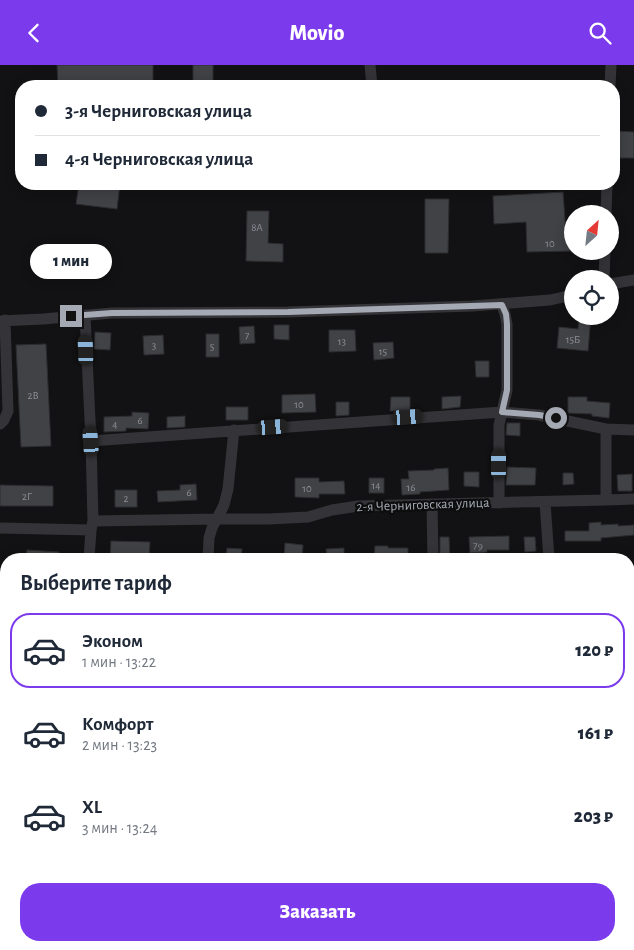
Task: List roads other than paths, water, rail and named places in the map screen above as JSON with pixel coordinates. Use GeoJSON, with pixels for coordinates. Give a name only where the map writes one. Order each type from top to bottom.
{"type":"FeatureCollection","features":[{"type":"Feature","properties":{"kind":"street"},"geometry":{"type":"LineString","coordinates":[[370,65],[371,80]]}},
{"type":"Feature","properties":{"kind":"street"},"geometry":{"type":"LineString","coordinates":[[610,80],[611,65]]}},
{"type":"Feature","properties":{"kind":"street"},"geometry":{"type":"LineString","coordinates":[[606,205],[607,190]]}},
{"type":"Feature","properties":{"kind":"street"},"geometry":{"type":"LineString","coordinates":[[619,282],[634,280]]}},
{"type":"Feature","properties":{"kind":"street"},"geometry":{"type":"LineString","coordinates":[[0,424],[8,411],[3,321],[112,313],[288,312],[502,305],[564,297]]}},
{"type":"Feature","properties":{"kind":"street"},"geometry":{"type":"LineString","coordinates":[[499,503],[499,425],[507,390],[507,324],[506,314],[502,305]]}},
{"type":"Feature","properties":{"kind":"street"},"geometry":{"type":"LineString","coordinates":[[85,315],[91,441],[92,526],[90,553]]}},
{"type":"Feature","properties":{"kind":"street"},"geometry":{"type":"LineString","coordinates":[[91,441],[502,412],[539,415],[606,429],[634,429]]}},
{"type":"Feature","properties":{"kind":"street"},"geometry":{"type":"LineString","coordinates":[[606,429],[606,500]]}},
{"type":"Feature","properties":{"kind":"street"},"geometry":{"type":"LineString","coordinates":[[208,553],[212,528],[224,505],[228,489],[234,430]]}},
{"type":"Feature","properties":{"kind":"street","name":"2-я Черниговская улица"},"geometry":{"type":"LineString","coordinates":[[0,528],[308,517],[358,506],[634,499]]}},
{"type":"Feature","properties":{"kind":"street"},"geometry":{"type":"LineString","coordinates":[[545,502],[549,553]]}},
{"type":"Feature","properties":{"kind":"street"},"geometry":{"type":"LineString","coordinates":[[432,503],[433,553]]}}]}
